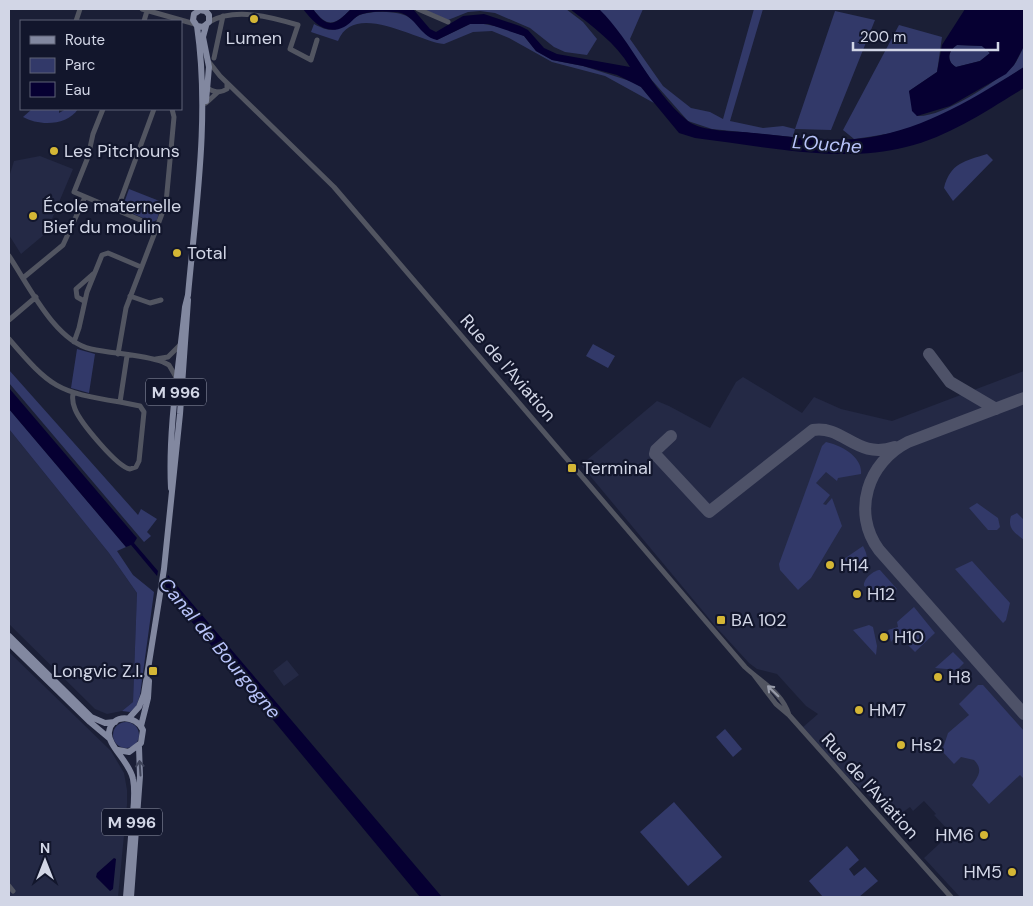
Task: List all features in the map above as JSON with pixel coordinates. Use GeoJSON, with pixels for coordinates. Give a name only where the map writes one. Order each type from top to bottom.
{"type":"FeatureCollection","features":[{"type":"Feature","properties":{"kind":"main road"},"geometry":{"type":"LineString","coordinates":[[207,24],[196,25],[195,12],[200,10],[206,11],[207,24],[203,37],[211,58]]}},
{"type":"Feature","properties":{"kind":"main road","name":"M 996"},"geometry":{"type":"LineString","coordinates":[[196,25],[206,103],[203,116]]}},
{"type":"Feature","properties":{"kind":"main road","name":"M 996"},"geometry":{"type":"LineString","coordinates":[[171,488],[170,470],[177,380],[182,363],[181,345],[188,296],[204,88],[211,58]]}},
{"type":"Feature","properties":{"kind":"main road","name":"M 996"},"geometry":{"type":"LineString","coordinates":[[171,488],[189,308],[188,296]]}},
{"type":"Feature","properties":{"kind":"main road"},"geometry":{"type":"LineString","coordinates":[[9,636],[91,716],[101,722],[115,722],[129,718],[142,703],[149,666],[163,572],[171,488]]}},
{"type":"Feature","properties":{"kind":"main road"},"geometry":{"type":"LineString","coordinates":[[9,643],[109,738],[118,750],[129,752],[138,747],[143,735],[141,726],[148,698],[149,666]]}},
{"type":"Feature","properties":{"kind":"main road"},"geometry":{"type":"LineString","coordinates":[[129,718],[141,726]]}},
{"type":"Feature","properties":{"kind":"main road"},"geometry":{"type":"LineString","coordinates":[[109,738],[110,729],[115,722]]}},
{"type":"Feature","properties":{"kind":"main road","name":"M 996"},"geometry":{"type":"LineString","coordinates":[[130,897],[140,776],[138,747]]}},
{"type":"Feature","properties":{"kind":"main road","name":"M 996"},"geometry":{"type":"LineString","coordinates":[[118,750],[127,763],[134,785],[126,897]]}},
{"type":"Feature","properties":{"kind":"street"},"geometry":{"type":"LineString","coordinates":[[418,9],[448,22]]}},
{"type":"Feature","properties":{"kind":"street"},"geometry":{"type":"LineString","coordinates":[[145,10],[179,20],[195,12]]}},
{"type":"Feature","properties":{"kind":"street"},"geometry":{"type":"LineString","coordinates":[[206,11],[222,16],[266,16],[298,25],[290,49],[311,60],[317,40]]}},
{"type":"Feature","properties":{"kind":"street"},"geometry":{"type":"LineString","coordinates":[[207,24],[222,16]]}},
{"type":"Feature","properties":{"kind":"street"},"geometry":{"type":"LineString","coordinates":[[211,58],[222,16]]}},
{"type":"Feature","properties":{"kind":"street"},"geometry":{"type":"LineString","coordinates":[[182,21],[196,25]]}},
{"type":"Feature","properties":{"kind":"street","name":"Rue de l'Aviation"},"geometry":{"type":"LineString","coordinates":[[211,58],[220,76],[334,188],[745,667],[754,675],[776,704],[789,715],[951,897]]}},
{"type":"Feature","properties":{"kind":"street"},"geometry":{"type":"LineString","coordinates":[[208,75],[220,76]]}},
{"type":"Feature","properties":{"kind":"street"},"geometry":{"type":"LineString","coordinates":[[225,90],[227,82]]}},
{"type":"Feature","properties":{"kind":"street"},"geometry":{"type":"LineString","coordinates":[[204,88],[218,92]]}},
{"type":"Feature","properties":{"kind":"street"},"geometry":{"type":"LineString","coordinates":[[206,103],[218,92],[225,90],[240,95]]}},
{"type":"Feature","properties":{"kind":"street"},"geometry":{"type":"LineString","coordinates":[[103,110],[74,192],[157,227]]}},
{"type":"Feature","properties":{"kind":"street"},"geometry":{"type":"LineString","coordinates":[[117,210],[154,110]]}},
{"type":"Feature","properties":{"kind":"street"},"geometry":{"type":"LineString","coordinates":[[118,354],[130,296],[166,203],[174,117],[172,110]]}},
{"type":"Feature","properties":{"kind":"street"},"geometry":{"type":"LineString","coordinates":[[23,278],[63,245],[85,197]]}},
{"type":"Feature","properties":{"kind":"street"},"geometry":{"type":"LineString","coordinates":[[74,342],[79,328],[84,301],[102,255],[106,253],[141,267]]}},
{"type":"Feature","properties":{"kind":"street"},"geometry":{"type":"LineString","coordinates":[[9,256],[58,330],[74,342],[90,349],[155,359],[168,357],[182,363]]}},
{"type":"Feature","properties":{"kind":"street"},"geometry":{"type":"LineString","coordinates":[[84,301],[77,297],[76,289],[94,273]]}},
{"type":"Feature","properties":{"kind":"street"},"geometry":{"type":"LineString","coordinates":[[130,296],[150,303],[161,300]]}},
{"type":"Feature","properties":{"kind":"street"},"geometry":{"type":"LineString","coordinates":[[9,320],[36,297]]}},
{"type":"Feature","properties":{"kind":"street"},"geometry":{"type":"LineString","coordinates":[[9,339],[44,378],[73,394],[140,406],[144,412],[136,467],[130,469],[120,465],[80,420],[73,406],[73,394]]}},
{"type":"Feature","properties":{"kind":"street"},"geometry":{"type":"LineString","coordinates":[[168,357],[181,345]]}},
{"type":"Feature","properties":{"kind":"street"},"geometry":{"type":"LineString","coordinates":[[120,402],[127,356]]}},
{"type":"Feature","properties":{"kind":"street"},"geometry":{"type":"LineString","coordinates":[[155,359],[169,365],[182,363]]}},
{"type":"Feature","properties":{"kind":"street"},"geometry":{"type":"LineString","coordinates":[[169,365],[177,380]]}},
{"type":"Feature","properties":{"kind":"shaded area"},"geometry":{"type":"Polygon","coordinates":[[[40,156],[73,169],[46,233],[21,254],[9,235],[9,177],[14,161],[40,156]]]}},
{"type":"Feature","properties":{"kind":"shaded area"},"geometry":{"type":"Polygon","coordinates":[[[1024,371],[1024,897],[960,897],[924,858],[951,833],[934,815],[936,814],[924,801],[913,811],[910,807],[892,820],[873,799],[851,781],[803,727],[818,714],[806,706],[777,674],[757,669],[749,663],[717,628],[581,465],[657,401],[710,428],[736,382],[743,377],[802,413],[814,397],[841,409],[892,421],[1024,371]]]}},
{"type":"Feature","properties":{"kind":"shaded area"},"geometry":{"type":"Polygon","coordinates":[[[9,429],[109,553],[137,593],[133,702],[122,711],[107,714],[95,709],[9,624],[9,429]]]}},
{"type":"Feature","properties":{"kind":"shaded area"},"geometry":{"type":"Polygon","coordinates":[[[9,652],[111,751],[124,773],[127,804],[118,897],[9,897],[9,652]]]}},
{"type":"Feature","properties":{"kind":"shaded area"},"geometry":{"type":"Polygon","coordinates":[[[287,660],[299,675],[284,686],[273,671],[287,660]]]}},
{"type":"Feature","properties":{"kind":"green space"},"geometry":{"type":"Polygon","coordinates":[[[313,9],[351,9],[340,19],[327,22],[313,9]]]}},
{"type":"Feature","properties":{"kind":"green space"},"geometry":{"type":"Polygon","coordinates":[[[423,9],[566,9],[583,22],[597,39],[587,55],[565,52],[554,47],[530,28],[495,13],[468,12],[448,20],[423,9]]]}},
{"type":"Feature","properties":{"kind":"green space"},"geometry":{"type":"Polygon","coordinates":[[[599,9],[643,9],[630,39],[663,86],[691,108],[710,112],[723,119],[754,9],[763,9],[730,121],[763,128],[783,126],[795,129],[793,137],[712,129],[688,121],[650,78],[599,9]]]}},
{"type":"Feature","properties":{"kind":"green space"},"geometry":{"type":"Polygon","coordinates":[[[835,11],[875,20],[831,130],[795,129],[835,11]]]}},
{"type":"Feature","properties":{"kind":"green space"},"geometry":{"type":"Polygon","coordinates":[[[375,12],[405,15],[437,40],[470,24],[478,23],[500,27],[524,36],[536,51],[552,60],[583,66],[633,82],[641,87],[654,103],[605,76],[552,62],[509,38],[492,31],[473,32],[444,44],[387,26],[371,23],[358,24],[346,29],[338,41],[311,32],[314,24],[322,28],[334,30],[360,15],[375,12]]]}},
{"type":"Feature","properties":{"kind":"green space"},"geometry":{"type":"Polygon","coordinates":[[[899,25],[942,37],[937,72],[909,91],[917,116],[927,115],[953,106],[981,90],[1013,66],[1024,46],[1024,67],[975,99],[936,119],[915,127],[854,139],[843,130],[899,25]]]}},
{"type":"Feature","properties":{"kind":"green space"},"geometry":{"type":"Polygon","coordinates":[[[957,45],[982,46],[990,53],[980,61],[956,67],[951,62],[949,56],[957,45]]]}},
{"type":"Feature","properties":{"kind":"green space"},"geometry":{"type":"Polygon","coordinates":[[[31,110],[59,110],[59,113],[64,110],[77,110],[67,119],[52,123],[37,122],[23,117],[31,110]]]}},
{"type":"Feature","properties":{"kind":"green space"},"geometry":{"type":"Polygon","coordinates":[[[987,154],[993,160],[953,201],[944,188],[950,173],[965,161],[987,154]]]}},
{"type":"Feature","properties":{"kind":"green space"},"geometry":{"type":"Polygon","coordinates":[[[129,189],[162,202],[157,220],[152,222],[125,210],[124,203],[129,189]]]}},
{"type":"Feature","properties":{"kind":"green space"},"geometry":{"type":"Polygon","coordinates":[[[593,344],[615,356],[608,368],[586,356],[593,344]]]}},
{"type":"Feature","properties":{"kind":"green space"},"geometry":{"type":"Polygon","coordinates":[[[77,349],[95,354],[89,393],[71,388],[77,349]]]}},
{"type":"Feature","properties":{"kind":"green space"},"geometry":{"type":"Polygon","coordinates":[[[9,370],[138,515],[141,509],[157,519],[147,532],[151,536],[144,542],[9,383],[9,370]]]}},
{"type":"Feature","properties":{"kind":"green space"},"geometry":{"type":"Polygon","coordinates":[[[9,409],[126,547],[117,551],[133,575],[154,592],[140,695],[136,707],[130,712],[122,711],[133,702],[137,593],[109,553],[9,429],[9,409]]]}},
{"type":"Feature","properties":{"kind":"green space"},"geometry":{"type":"Polygon","coordinates":[[[826,442],[844,449],[855,457],[861,468],[861,474],[838,478],[837,481],[826,472],[816,483],[830,495],[823,504],[826,505],[832,498],[842,526],[811,578],[798,590],[780,570],[779,564],[822,446],[826,442]]]}},
{"type":"Feature","properties":{"kind":"green space"},"geometry":{"type":"Polygon","coordinates":[[[977,503],[998,518],[1000,527],[997,530],[988,530],[969,508],[977,503]]]}},
{"type":"Feature","properties":{"kind":"green space"},"geometry":{"type":"Polygon","coordinates":[[[1017,513],[1024,520],[1024,540],[1015,532],[1010,524],[1011,516],[1017,513]]]}},
{"type":"Feature","properties":{"kind":"green space"},"geometry":{"type":"Polygon","coordinates":[[[863,546],[867,555],[865,568],[852,573],[841,560],[852,566],[844,559],[863,546]]]}},
{"type":"Feature","properties":{"kind":"green space"},"geometry":{"type":"Polygon","coordinates":[[[972,561],[1010,603],[1006,620],[1003,623],[955,569],[972,561]]]}},
{"type":"Feature","properties":{"kind":"green space"},"geometry":{"type":"Polygon","coordinates":[[[880,570],[897,589],[889,596],[864,586],[869,575],[880,570]]]}},
{"type":"Feature","properties":{"kind":"green space"},"geometry":{"type":"Polygon","coordinates":[[[914,607],[935,633],[915,652],[897,634],[891,642],[888,630],[898,627],[897,622],[914,607]]]}},
{"type":"Feature","properties":{"kind":"green space"},"geometry":{"type":"Polygon","coordinates":[[[869,625],[873,627],[877,646],[876,655],[853,630],[869,625]]]}},
{"type":"Feature","properties":{"kind":"green space"},"geometry":{"type":"Polygon","coordinates":[[[953,652],[964,663],[957,670],[935,668],[953,652]]]}},
{"type":"Feature","properties":{"kind":"green space"},"geometry":{"type":"Polygon","coordinates":[[[978,685],[983,685],[1024,731],[1024,779],[1020,775],[989,804],[972,785],[977,779],[979,772],[977,763],[974,760],[961,757],[954,764],[942,751],[948,733],[969,715],[959,704],[978,685]]]}},
{"type":"Feature","properties":{"kind":"green space"},"geometry":{"type":"Polygon","coordinates":[[[126,722],[135,726],[139,735],[135,744],[126,748],[117,744],[113,735],[117,726],[126,722]]]}},
{"type":"Feature","properties":{"kind":"green space"},"geometry":{"type":"Polygon","coordinates":[[[725,729],[742,749],[733,757],[716,737],[725,729]]]}},
{"type":"Feature","properties":{"kind":"green space"},"geometry":{"type":"Polygon","coordinates":[[[674,802],[722,857],[688,886],[640,832],[674,802]]]}},
{"type":"Feature","properties":{"kind":"green space"},"geometry":{"type":"Polygon","coordinates":[[[847,846],[859,860],[849,869],[854,876],[865,867],[878,881],[859,897],[823,897],[809,881],[847,846]]]}},
{"type":"Feature","properties":{"kind":"water","name":"L'Ouche"},"geometry":{"type":"Polygon","coordinates":[[[303,9],[313,9],[323,20],[332,23],[336,22],[351,9],[413,9],[430,29],[436,32],[463,16],[484,14],[528,30],[544,48],[557,54],[630,67],[611,43],[570,9],[599,9],[622,36],[652,81],[675,109],[694,125],[720,130],[843,140],[879,136],[901,130],[944,113],[1024,67],[1024,88],[953,130],[906,147],[881,152],[855,154],[801,152],[695,138],[679,133],[641,87],[617,75],[552,60],[536,51],[524,36],[488,24],[470,24],[437,40],[425,34],[412,20],[401,13],[381,11],[363,14],[357,16],[344,27],[331,30],[316,23],[303,9]]]}},
{"type":"Feature","properties":{"kind":"water"},"geometry":{"type":"Polygon","coordinates":[[[965,9],[1024,9],[1024,46],[1014,65],[1006,74],[950,106],[917,116],[912,111],[909,91],[937,72],[942,45],[965,9]],[[957,45],[950,53],[951,62],[956,67],[980,61],[990,53],[982,46],[957,45]]]}},
{"type":"Feature","properties":{"kind":"water","name":"Canal de Bourgogne"},"geometry":{"type":"Polygon","coordinates":[[[9,388],[137,538],[134,543],[158,571],[157,576],[131,545],[126,547],[9,409],[9,388]]]}},
{"type":"Feature","properties":{"kind":"water","name":"Canal de Bourgogne"},"geometry":{"type":"Polygon","coordinates":[[[168,575],[442,897],[420,897],[191,621],[165,586],[168,575]]]}},
{"type":"Feature","properties":{"kind":"water"},"geometry":{"type":"Polygon","coordinates":[[[114,858],[116,859],[113,889],[110,891],[96,877],[97,873],[114,858]]]}},
{"type":"Feature","properties":{"kind":"taxiway"},"geometry":{"type":"LineString","coordinates":[[929,354],[950,382],[996,409]]}},
{"type":"Feature","properties":{"kind":"taxiway"},"geometry":{"type":"LineString","coordinates":[[1024,398],[908,442],[894,451],[874,475],[868,489],[865,504],[866,520],[879,550],[1024,714]]}},
{"type":"Feature","properties":{"kind":"taxiway"},"geometry":{"type":"LineString","coordinates":[[671,436],[656,450],[655,454],[709,512],[813,430],[833,432],[870,449],[882,450],[895,447]]}},
{"type":"Feature","properties":{"kind":"place","name":"Lumen"},"geometry":{"type":"Point","coordinates":[254,19]}},
{"type":"Feature","properties":{"kind":"place","name":"Les Pitchouns"},"geometry":{"type":"Point","coordinates":[54,151]}},
{"type":"Feature","properties":{"kind":"place","name":"École maternelle Bief du moulin"},"geometry":{"type":"Point","coordinates":[33,216]}},
{"type":"Feature","properties":{"kind":"place","name":"Total"},"geometry":{"type":"Point","coordinates":[177,253]}},
{"type":"Feature","properties":{"kind":"place","name":"Terminal"},"geometry":{"type":"Point","coordinates":[572,468]}},
{"type":"Feature","properties":{"kind":"place","name":"H14"},"geometry":{"type":"Point","coordinates":[830,565]}},
{"type":"Feature","properties":{"kind":"place","name":"H12"},"geometry":{"type":"Point","coordinates":[857,594]}},
{"type":"Feature","properties":{"kind":"place","name":"BA 102"},"geometry":{"type":"Point","coordinates":[721,620]}},
{"type":"Feature","properties":{"kind":"place","name":"H10"},"geometry":{"type":"Point","coordinates":[884,637]}},
{"type":"Feature","properties":{"kind":"place","name":"Longvic Z.I."},"geometry":{"type":"Point","coordinates":[153,671]}},
{"type":"Feature","properties":{"kind":"place","name":"H8"},"geometry":{"type":"Point","coordinates":[938,677]}},
{"type":"Feature","properties":{"kind":"place","name":"HM7"},"geometry":{"type":"Point","coordinates":[859,710]}},
{"type":"Feature","properties":{"kind":"place","name":"Hs2"},"geometry":{"type":"Point","coordinates":[901,745]}},
{"type":"Feature","properties":{"kind":"place","name":"HM6"},"geometry":{"type":"Point","coordinates":[984,835]}},
{"type":"Feature","properties":{"kind":"place","name":"HM5"},"geometry":{"type":"Point","coordinates":[1012,872]}}]}
